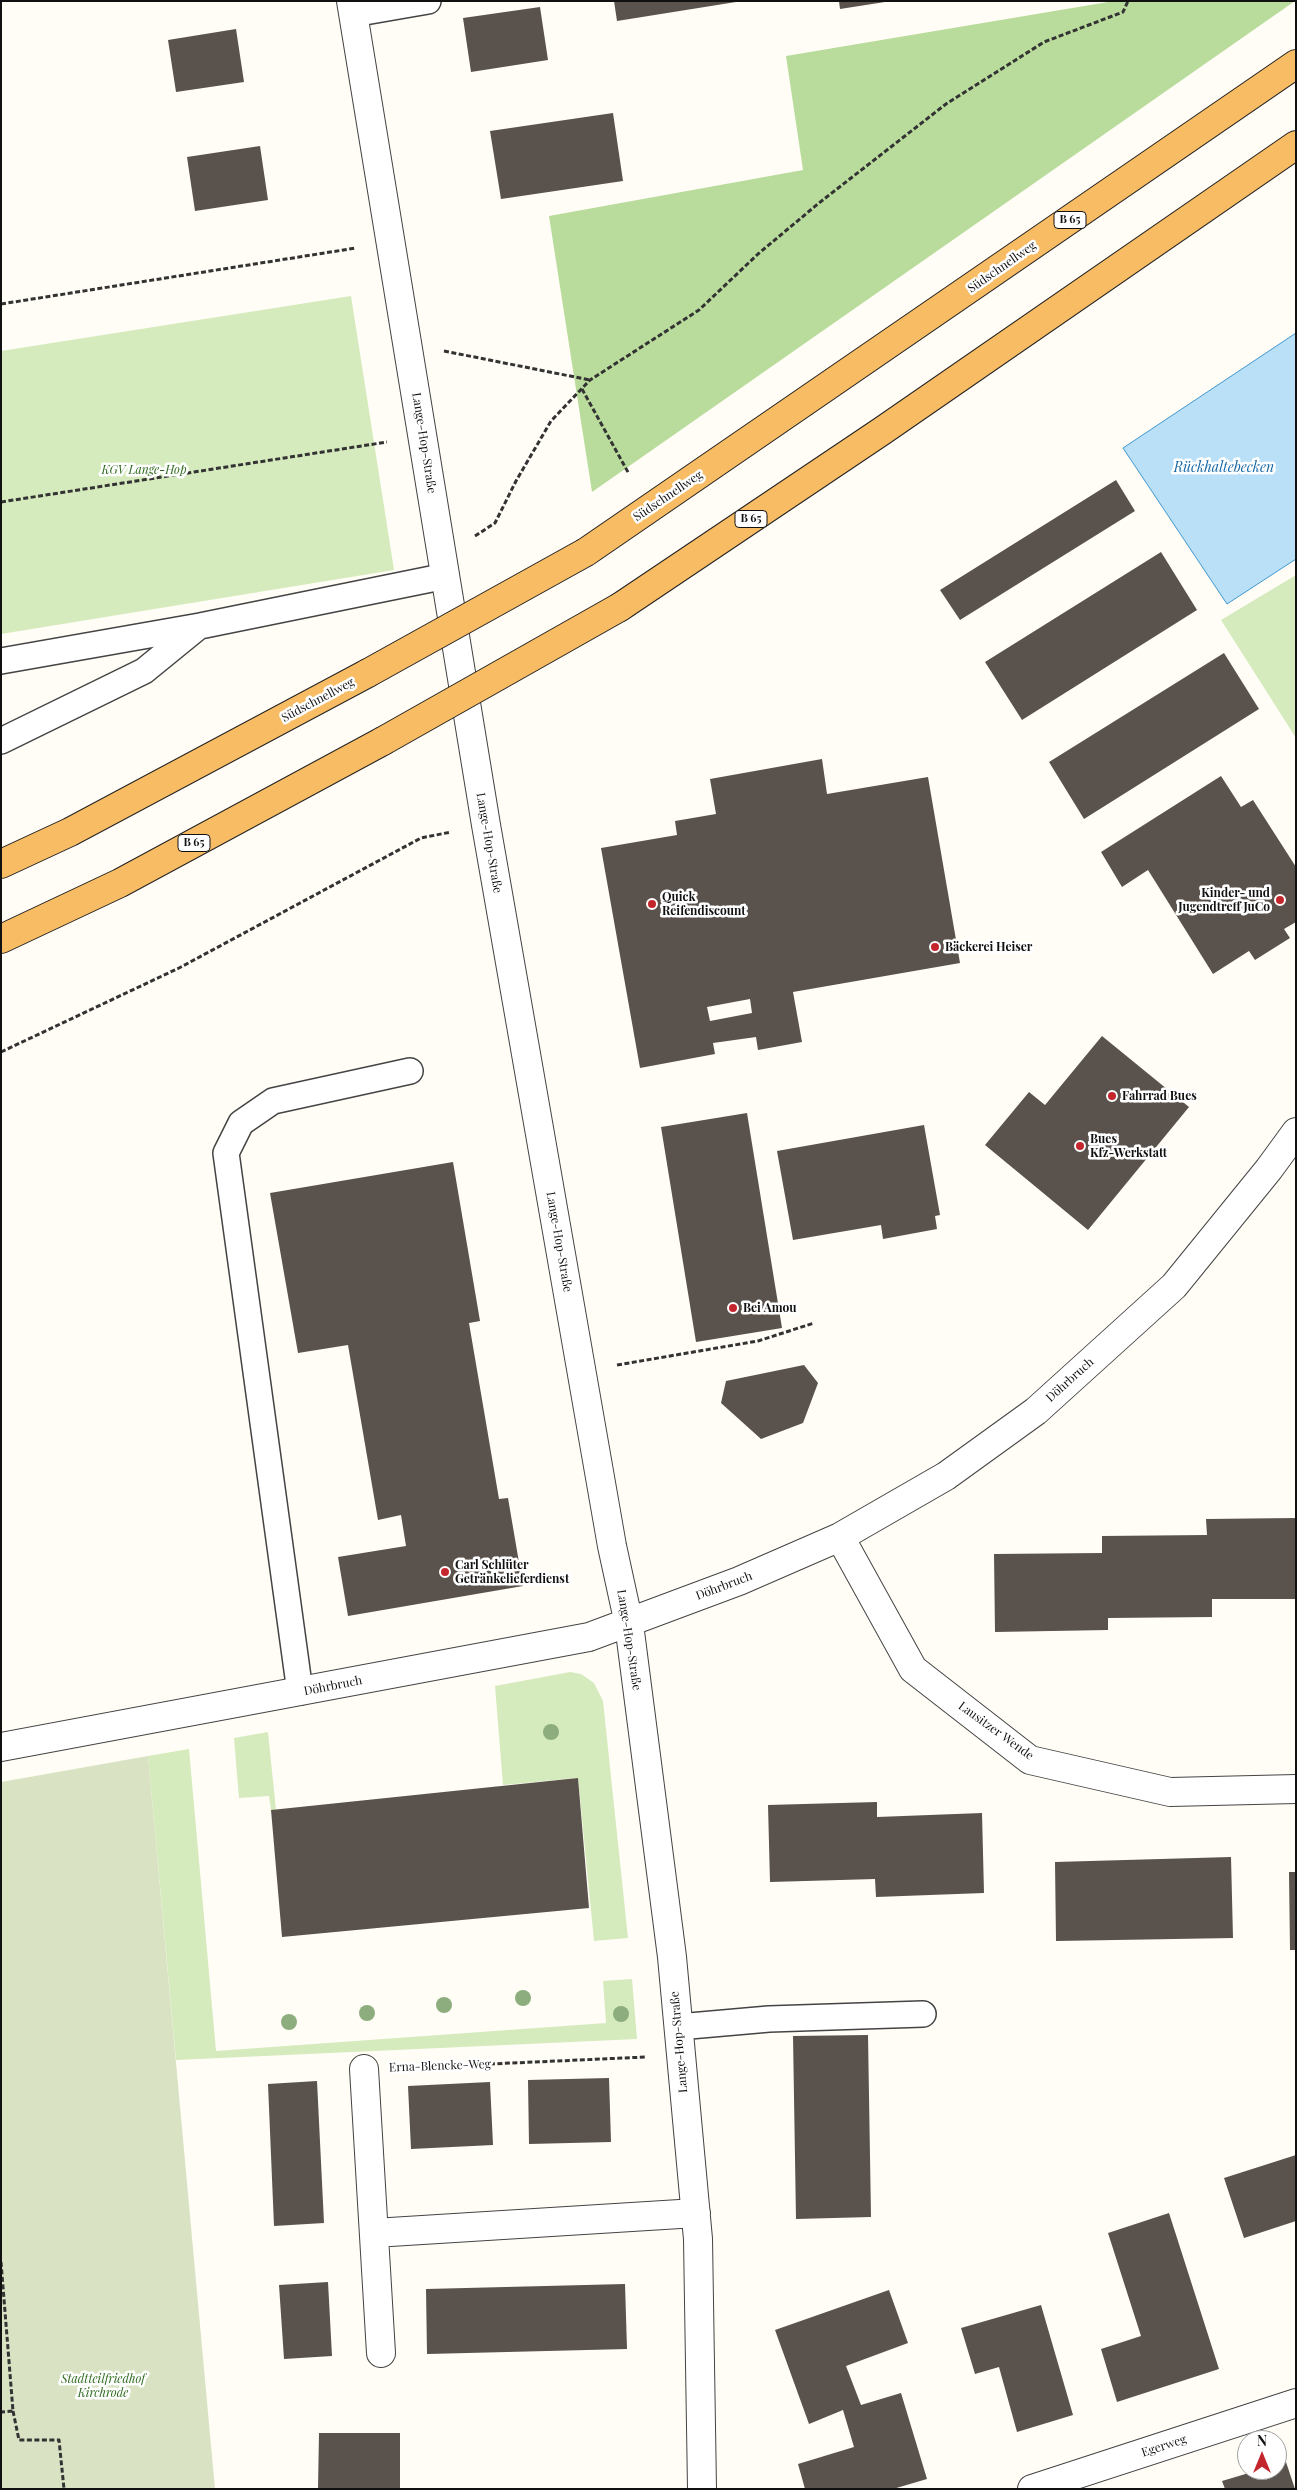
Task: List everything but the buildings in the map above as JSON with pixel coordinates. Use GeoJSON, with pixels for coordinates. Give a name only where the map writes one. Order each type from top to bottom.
{"type":"FeatureCollection","features":[{"type":"Feature","properties":{"kind":"highway","name":"Südschnellweg"},"geometry":{"type":"LineString","coordinates":[[1,864],[70,832],[368,673],[586,552],[1296,64]]}},
{"type":"Feature","properties":{"kind":"highway","name":"B 65"},"geometry":{"type":"LineString","coordinates":[[1,938],[120,883],[383,741],[620,606],[882,431],[1296,145]]}},
{"type":"Feature","properties":{"kind":"street","name":"Lange-Hop-Straße"},"geometry":{"type":"LineString","coordinates":[[352,8],[486,825],[612,1546],[629,1624],[672,1956],[696,2213],[702,2489]]}},
{"type":"Feature","properties":{"kind":"street","name":"Döhrbruch"},"geometry":{"type":"LineString","coordinates":[[1,1747],[589,1637],[629,1624],[739,1581],[840,1538],[946,1476],[1036,1411],[1174,1286],[1270,1169],[1296,1132]]}},
{"type":"Feature","properties":{"kind":"street","name":"Lausitzer Wende"},"geometry":{"type":"LineString","coordinates":[[840,1538],[914,1669],[1030,1760],[1170,1792],[1296,1789]]}},
{"type":"Feature","properties":{"kind":"street"},"geometry":{"type":"LineString","coordinates":[[364,2069],[381,2353]]}},
{"type":"Feature","properties":{"kind":"street"},"geometry":{"type":"LineString","coordinates":[[374,2233],[696,2213]]}},
{"type":"Feature","properties":{"kind":"street","name":"Egerweg"},"geometry":{"type":"LineString","coordinates":[[1032,2489],[1296,2403]]}},
{"type":"Feature","properties":{"kind":"lane"},"geometry":{"type":"LineString","coordinates":[[352,8],[428,1]]}},
{"type":"Feature","properties":{"kind":"lane"},"geometry":{"type":"LineString","coordinates":[[1,661],[200,626],[444,566]]}},
{"type":"Feature","properties":{"kind":"lane"},"geometry":{"type":"LineString","coordinates":[[1,741],[144,671],[200,626]]}},
{"type":"Feature","properties":{"kind":"lane"},"geometry":{"type":"LineString","coordinates":[[300,1692],[226,1153],[241,1123],[274,1101],[410,1071]]}},
{"type":"Feature","properties":{"kind":"lane"},"geometry":{"type":"LineString","coordinates":[[678,2027],[768,2019],[923,2014]]}},
{"type":"Feature","properties":{"kind":"path"},"geometry":{"type":"LineString","coordinates":[[444,566],[495,523],[516,481],[551,421],[590,380],[699,310],[758,254],[819,203],[946,104],[1044,42],[1123,12],[1128,1]]}},
{"type":"Feature","properties":{"kind":"path"},"geometry":{"type":"LineString","coordinates":[[1,304],[316,254],[392,244]]}},
{"type":"Feature","properties":{"kind":"path"},"geometry":{"type":"LineString","coordinates":[[407,344],[590,380]]}},
{"type":"Feature","properties":{"kind":"path"},"geometry":{"type":"LineString","coordinates":[[582,389],[630,474]]}},
{"type":"Feature","properties":{"kind":"path"},"geometry":{"type":"LineString","coordinates":[[1,502],[423,436]]}},
{"type":"Feature","properties":{"kind":"path"},"geometry":{"type":"LineString","coordinates":[[1,1052],[179,968],[421,838],[486,825]]}},
{"type":"Feature","properties":{"kind":"path"},"geometry":{"type":"LineString","coordinates":[[582,1372],[758,1341],[814,1323]]}},
{"type":"Feature","properties":{"kind":"path","name":"Erna-Blencke-Weg"},"geometry":{"type":"LineString","coordinates":[[364,2069],[680,2056]]}},
{"type":"Feature","properties":{"kind":"path"},"geometry":{"type":"LineString","coordinates":[[1,2262],[13,2411],[18,2440],[59,2440],[64,2489]]}},
{"type":"Feature","properties":{"kind":"path"},"geometry":{"type":"LineString","coordinates":[[1,2412],[13,2411]]}},
{"type":"Feature","properties":{"kind":"green space"},"geometry":{"type":"Polygon","coordinates":[[[1114,1],[1295,1],[592,492],[549,216],[803,170],[786,56],[1114,1]]]}},
{"type":"Feature","properties":{"kind":"green space","name":"KGV Lange-Hop"},"geometry":{"type":"Polygon","coordinates":[[[351,296],[394,570],[1,634],[1,351],[351,296]]]}},
{"type":"Feature","properties":{"kind":"green space"},"geometry":{"type":"Polygon","coordinates":[[[1296,575],[1296,738],[1221,620],[1296,575]]]}},
{"type":"Feature","properties":{"kind":"green space"},"geometry":{"type":"Polygon","coordinates":[[[570,1672],[581,1674],[594,1683],[603,1701],[628,1938],[594,1941],[578,1778],[503,1785],[495,1686],[570,1672]]]}},
{"type":"Feature","properties":{"kind":"green space"},"geometry":{"type":"Polygon","coordinates":[[[268,1732],[276,1810],[271,1810],[269,1796],[239,1798],[234,1738],[268,1732]]]}},
{"type":"Feature","properties":{"kind":"green space"},"geometry":{"type":"Polygon","coordinates":[[[189,1749],[216,2051],[606,2023],[603,1981],[632,1979],[637,2039],[176,2060],[148,1756],[189,1749]]]}},
{"type":"Feature","properties":{"kind":"green space","name":"Stadtteilfriedhof Kirchrode"},"geometry":{"type":"Polygon","coordinates":[[[148,1756],[215,2489],[1,2489],[1,1782],[148,1756]]]}},
{"type":"Feature","properties":{"kind":"water","name":"Rückhaltebecken"},"geometry":{"type":"Polygon","coordinates":[[[1296,333],[1296,559],[1227,604],[1123,448],[1296,333]]]}},
{"type":"Feature","properties":{"kind":"place","name":"Kinder- und Jugendtreff JuCo"},"geometry":{"type":"Point","coordinates":[1280,900]}},
{"type":"Feature","properties":{"kind":"place","name":"Quick Reifendiscount"},"geometry":{"type":"Point","coordinates":[652,904]}},
{"type":"Feature","properties":{"kind":"place","name":"Bäckerei Heiser"},"geometry":{"type":"Point","coordinates":[935,947]}},
{"type":"Feature","properties":{"kind":"place","name":"Fahrrad Bues"},"geometry":{"type":"Point","coordinates":[1112,1096]}},
{"type":"Feature","properties":{"kind":"place","name":"Bues Kfz-Werkstatt"},"geometry":{"type":"Point","coordinates":[1080,1146]}},
{"type":"Feature","properties":{"kind":"place","name":"Bei Amou"},"geometry":{"type":"Point","coordinates":[733,1308]}},
{"type":"Feature","properties":{"kind":"place","name":"Carl Schlüter Getränkelieferdienst"},"geometry":{"type":"Point","coordinates":[445,1572]}}]}
